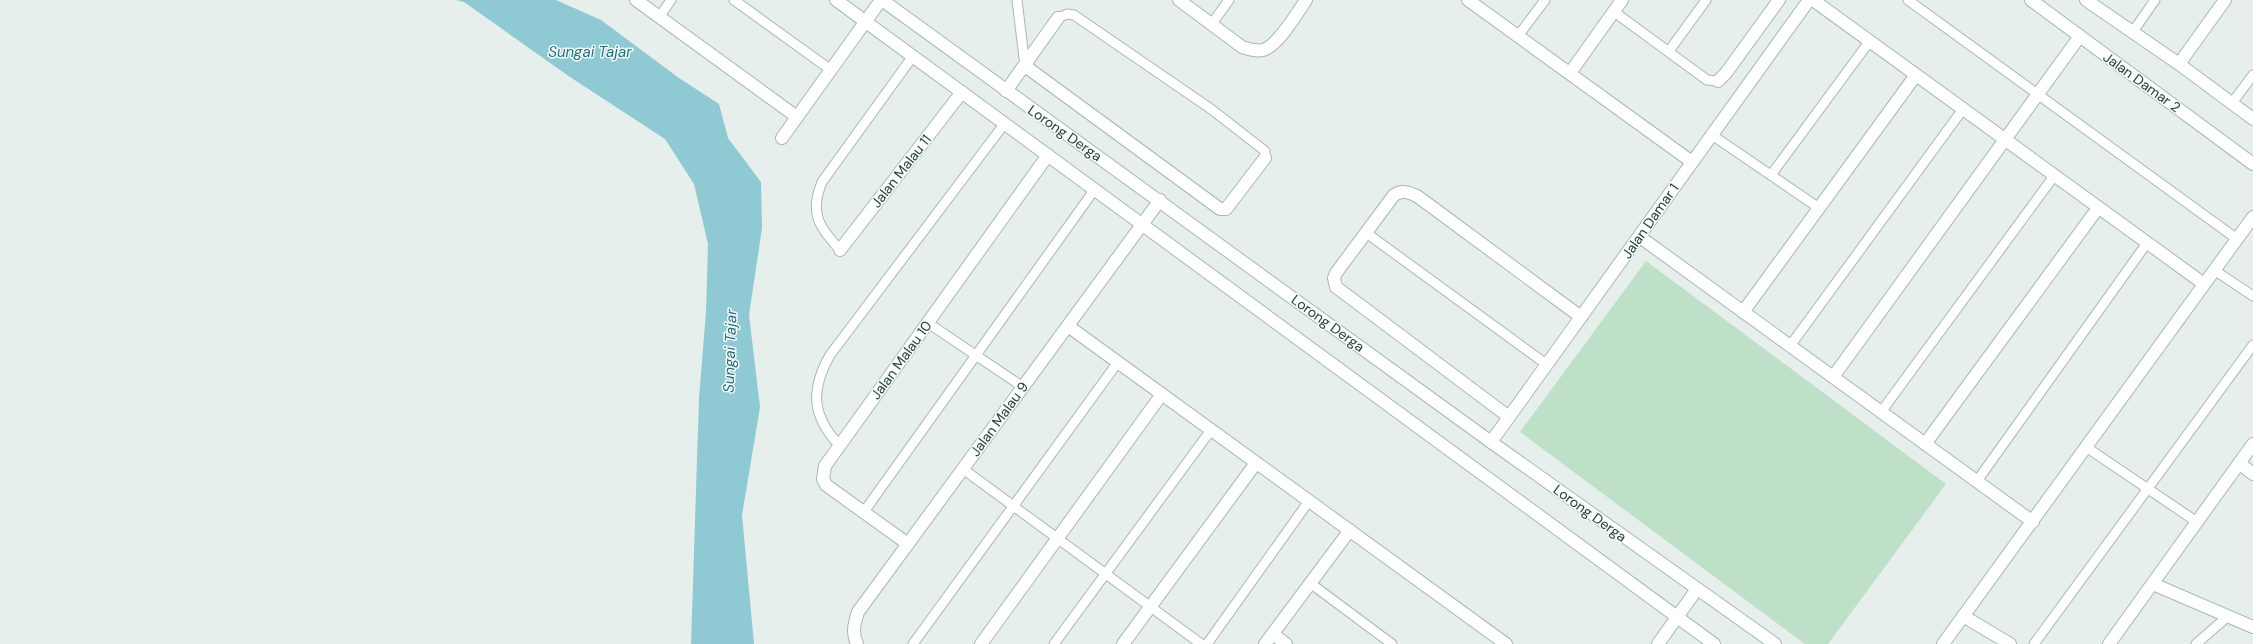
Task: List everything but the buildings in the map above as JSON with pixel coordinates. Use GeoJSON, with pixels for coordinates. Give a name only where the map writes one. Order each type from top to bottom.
{"type":"FeatureCollection","features":[{"type":"Feature","properties":{"kind":"street"},"geometry":{"type":"LineString","coordinates":[[636,0],[797,117]]}},
{"type":"Feature","properties":{"kind":"street"},"geometry":{"type":"LineString","coordinates":[[836,0],[1714,644]]}},
{"type":"Feature","properties":{"kind":"street"},"geometry":{"type":"LineString","coordinates":[[782,138],[881,0]]}},
{"type":"Feature","properties":{"kind":"street","name":"Lorong Derga"},"geometry":{"type":"LineString","coordinates":[[881,0],[1160,200],[1491,442],[1775,644]]}},
{"type":"Feature","properties":{"kind":"street"},"geometry":{"type":"LineString","coordinates":[[1179,0],[1242,47],[1254,51],[1264,50],[1274,44],[1306,0]]}},
{"type":"Feature","properties":{"kind":"street"},"geometry":{"type":"LineString","coordinates":[[1468,0],[1692,162]]}},
{"type":"Feature","properties":{"kind":"street"},"geometry":{"type":"LineString","coordinates":[[1570,73],[1622,0]]}},
{"type":"Feature","properties":{"kind":"street"},"geometry":{"type":"LineString","coordinates":[[1718,81],[1726,73],[1778,0]]}},
{"type":"Feature","properties":{"kind":"street","name":"Jalan Damar 1"},"geometry":{"type":"LineString","coordinates":[[1491,442],[1546,364],[1640,238],[1692,162],[1809,0]]}},
{"type":"Feature","properties":{"kind":"street"},"geometry":{"type":"LineString","coordinates":[[1812,0],[2204,284]]}},
{"type":"Feature","properties":{"kind":"street","name":"Jalan Damar 2"},"geometry":{"type":"LineString","coordinates":[[2031,0],[2253,164]]}},
{"type":"Feature","properties":{"kind":"street"},"geometry":{"type":"LineString","coordinates":[[2086,0],[2179,64],[2253,120]]}},
{"type":"Feature","properties":{"kind":"street"},"geometry":{"type":"LineString","coordinates":[[2179,64],[2226,0]]}},
{"type":"Feature","properties":{"kind":"street"},"geometry":{"type":"LineString","coordinates":[[1006,91],[1058,18]]}},
{"type":"Feature","properties":{"kind":"street"},"geometry":{"type":"LineString","coordinates":[[1832,377],[2080,36]]}},
{"type":"Feature","properties":{"kind":"street"},"geometry":{"type":"LineString","coordinates":[[1025,66],[1220,209],[1226,209],[1264,158]]}},
{"type":"Feature","properties":{"kind":"street"},"geometry":{"type":"LineString","coordinates":[[1743,312],[1916,75]]}},
{"type":"Feature","properties":{"kind":"street","name":"Jalan Malau 11"},"geometry":{"type":"LineString","coordinates":[[840,250],[962,92]]}},
{"type":"Feature","properties":{"kind":"street","name":"Jalan Malau 10"},"geometry":{"type":"LineString","coordinates":[[908,544],[826,485],[823,479],[825,466],[1048,155]]}},
{"type":"Feature","properties":{"kind":"street"},"geometry":{"type":"LineString","coordinates":[[1509,417],[1336,287],[1334,278],[1336,273],[1365,232],[1394,196],[1400,192],[1408,192],[1417,196],[1581,317]]}},
{"type":"Feature","properties":{"kind":"street","name":"Jalan Malau 9"},"geometry":{"type":"LineString","coordinates":[[857,644],[854,635],[854,624],[858,612],[1160,200]]}},
{"type":"Feature","properties":{"kind":"street"},"geometry":{"type":"LineString","coordinates":[[1924,444],[2098,208]]}},
{"type":"Feature","properties":{"kind":"street"},"geometry":{"type":"LineString","coordinates":[[1943,644],[2253,217]]}},
{"type":"Feature","properties":{"kind":"street"},"geometry":{"type":"LineString","coordinates":[[1640,238],[2033,522]]}},
{"type":"Feature","properties":{"kind":"street"},"geometry":{"type":"LineString","coordinates":[[1068,326],[1506,644]]}},
{"type":"Feature","properties":{"kind":"street"},"geometry":{"type":"LineString","coordinates":[[981,644],[1162,394]]}},
{"type":"Feature","properties":{"kind":"street"},"geometry":{"type":"LineString","coordinates":[[2108,644],[2198,522],[2253,444]]}},
{"type":"Feature","properties":{"kind":"street"},"geometry":{"type":"LineString","coordinates":[[1123,644],[1256,463]]}},
{"type":"Feature","properties":{"kind":"street"},"geometry":{"type":"LineString","coordinates":[[2239,463],[2253,474]]}},
{"type":"Feature","properties":{"kind":"street"},"geometry":{"type":"LineString","coordinates":[[1286,644],[1269,639],[1350,530]]}},
{"type":"Feature","properties":{"kind":"street"},"geometry":{"type":"LineString","coordinates":[[2153,584],[2253,627]]}},
{"type":"Feature","properties":{"kind":"street"},"geometry":{"type":"LineString","coordinates":[[1658,644],[1697,589]]}},
{"type":"Feature","properties":{"kind":"street"},"geometry":{"type":"LineString","coordinates":[[1963,616],[2010,644]]}},
{"type":"Feature","properties":{"kind":"lane"},"geometry":{"type":"LineString","coordinates":[[660,16],[671,0]]}},
{"type":"Feature","properties":{"kind":"lane"},"geometry":{"type":"LineString","coordinates":[[734,0],[830,70]]}},
{"type":"Feature","properties":{"kind":"lane"},"geometry":{"type":"LineString","coordinates":[[1017,0],[1025,66]]}},
{"type":"Feature","properties":{"kind":"lane"},"geometry":{"type":"LineString","coordinates":[[1211,25],[1229,0]]}},
{"type":"Feature","properties":{"kind":"lane"},"geometry":{"type":"LineString","coordinates":[[1518,36],[1545,0]]}},
{"type":"Feature","properties":{"kind":"lane"},"geometry":{"type":"LineString","coordinates":[[1669,50],[1706,0]]}},
{"type":"Feature","properties":{"kind":"lane"},"geometry":{"type":"LineString","coordinates":[[1908,0],[2237,239]]}},
{"type":"Feature","properties":{"kind":"lane"},"geometry":{"type":"LineString","coordinates":[[2132,33],[2155,0]]}},
{"type":"Feature","properties":{"kind":"lane"},"geometry":{"type":"LineString","coordinates":[[1613,11],[1669,50],[1707,80],[1718,81]]}},
{"type":"Feature","properties":{"kind":"lane"},"geometry":{"type":"LineString","coordinates":[[1058,18],[1067,14],[1074,15],[1211,109],[1265,151],[1264,158]]}},
{"type":"Feature","properties":{"kind":"lane"},"geometry":{"type":"LineString","coordinates":[[1771,175],[1870,42]]}},
{"type":"Feature","properties":{"kind":"lane"},"geometry":{"type":"LineString","coordinates":[[840,250],[821,228],[815,212],[818,193],[822,182],[914,56]]}},
{"type":"Feature","properties":{"kind":"lane"},"geometry":{"type":"LineString","coordinates":[[2232,103],[2253,74]]}},
{"type":"Feature","properties":{"kind":"lane"},"geometry":{"type":"LineString","coordinates":[[1790,346],[1963,110]]}},
{"type":"Feature","properties":{"kind":"lane"},"geometry":{"type":"LineString","coordinates":[[839,445],[825,430],[818,412],[818,381],[822,368],[830,355],[1005,124]]}},
{"type":"Feature","properties":{"kind":"lane"},"geometry":{"type":"LineString","coordinates":[[1712,135],[1819,208]]}},
{"type":"Feature","properties":{"kind":"lane"},"geometry":{"type":"LineString","coordinates":[[1881,412],[2054,176]]}},
{"type":"Feature","properties":{"kind":"lane"},"geometry":{"type":"LineString","coordinates":[[864,513],[1095,190]]}},
{"type":"Feature","properties":{"kind":"lane"},"geometry":{"type":"LineString","coordinates":[[1365,232],[1546,364]]}},
{"type":"Feature","properties":{"kind":"lane"},"geometry":{"type":"LineString","coordinates":[[1977,481],[2147,243]]}},
{"type":"Feature","properties":{"kind":"lane"},"geometry":{"type":"LineString","coordinates":[[2214,270],[2253,296]]}},
{"type":"Feature","properties":{"kind":"lane"},"geometry":{"type":"LineString","coordinates":[[928,323],[1023,387]]}},
{"type":"Feature","properties":{"kind":"lane"},"geometry":{"type":"LineString","coordinates":[[2034,644],[2253,345]]}},
{"type":"Feature","properties":{"kind":"lane"},"geometry":{"type":"LineString","coordinates":[[913,644],[1118,362]]}},
{"type":"Feature","properties":{"kind":"lane"},"geometry":{"type":"LineString","coordinates":[[1054,644],[1211,430]]}},
{"type":"Feature","properties":{"kind":"lane"},"geometry":{"type":"LineString","coordinates":[[2086,446],[2198,522]]}},
{"type":"Feature","properties":{"kind":"lane"},"geometry":{"type":"LineString","coordinates":[[963,468],[1057,539],[1152,606],[1201,644]]}},
{"type":"Feature","properties":{"kind":"lane"},"geometry":{"type":"LineString","coordinates":[[1207,644],[1309,501]]}},
{"type":"Feature","properties":{"kind":"lane"},"geometry":{"type":"LineString","coordinates":[[1310,583],[1392,644]]}},
{"type":"Feature","properties":{"kind":"lane"},"geometry":{"type":"LineString","coordinates":[[2196,644],[2227,617]]}},
{"type":"Feature","properties":{"kind":"green space"},"geometry":{"type":"Polygon","coordinates":[[[1646,261],[1946,484],[1828,644],[1805,644],[1520,432],[1646,261]]]}},
{"type":"Feature","properties":{"kind":"water","name":"Sungai Tajar"},"geometry":{"type":"Polygon","coordinates":[[[456,0],[556,0],[601,20],[679,78],[719,104],[728,138],[761,182],[762,228],[749,315],[760,407],[742,515],[754,644],[691,644],[699,398],[706,312],[708,244],[694,184],[665,139],[570,77],[464,2],[456,0]]]}}]}
